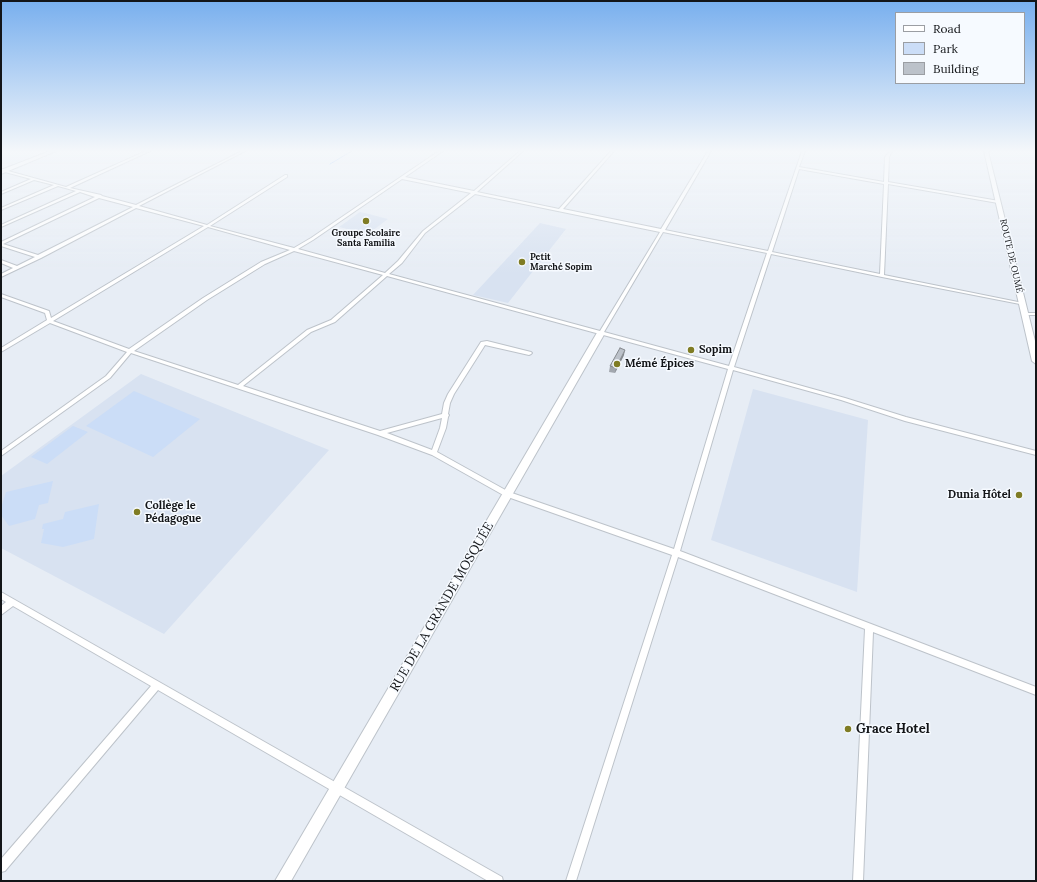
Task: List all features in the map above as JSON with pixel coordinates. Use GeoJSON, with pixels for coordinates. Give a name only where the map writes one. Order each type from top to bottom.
{"type":"FeatureCollection","features":[{"type":"Feature","properties":{"kind":"street"},"geometry":{"type":"LineString","coordinates":[[1,210],[40,192]]}},
{"type":"Feature","properties":{"kind":"street"},"geometry":{"type":"LineString","coordinates":[[1,226],[77,192]]}},
{"type":"Feature","properties":{"kind":"street"},"geometry":{"type":"LineString","coordinates":[[85,192],[731,368],[843,399],[905,419],[1036,453]]}},
{"type":"Feature","properties":{"kind":"street"},"geometry":{"type":"LineString","coordinates":[[1,276],[165,192]]}},
{"type":"Feature","properties":{"kind":"street"},"geometry":{"type":"LineString","coordinates":[[1,350],[208,226],[261,192]]}},
{"type":"Feature","properties":{"kind":"street"},"geometry":{"type":"LineString","coordinates":[[1,454],[108,377],[130,351],[205,299],[263,263],[295,249],[381,192]]}},
{"type":"Feature","properties":{"kind":"street"},"geometry":{"type":"LineString","coordinates":[[470,192],[1023,304]]}},
{"type":"Feature","properties":{"kind":"street"},"geometry":{"type":"LineString","coordinates":[[560,210],[576,192]]}},
{"type":"Feature","properties":{"kind":"street"},"geometry":{"type":"LineString","coordinates":[[601,333],[685,192]]}},
{"type":"Feature","properties":{"kind":"street"},"geometry":{"type":"LineString","coordinates":[[574,880],[676,553],[731,368],[790,192]]}},
{"type":"Feature","properties":{"kind":"street"},"geometry":{"type":"LineString","coordinates":[[882,276],[886,192]]}},
{"type":"Feature","properties":{"kind":"street"},"geometry":{"type":"LineString","coordinates":[[940,192],[998,202]]}},
{"type":"Feature","properties":{"kind":"street","name":"ROUTE DE OUMÉ"},"geometry":{"type":"LineString","coordinates":[[996,192],[1036,361]]}},
{"type":"Feature","properties":{"kind":"street"},"geometry":{"type":"LineString","coordinates":[[239,387],[309,331],[333,321],[400,262],[424,232],[474,193]]}},
{"type":"Feature","properties":{"kind":"street"},"geometry":{"type":"LineString","coordinates":[[1,245],[100,196]]}},
{"type":"Feature","properties":{"kind":"street"},"geometry":{"type":"LineString","coordinates":[[1,245],[39,257]]}},
{"type":"Feature","properties":{"kind":"street"},"geometry":{"type":"LineString","coordinates":[[1,261],[17,268]]}},
{"type":"Feature","properties":{"kind":"street"},"geometry":{"type":"LineString","coordinates":[[1,295],[47,312],[50,321]]}},
{"type":"Feature","properties":{"kind":"street"},"geometry":{"type":"LineString","coordinates":[[1025,314],[1036,314]]}},
{"type":"Feature","properties":{"kind":"street"},"geometry":{"type":"LineString","coordinates":[[50,321],[130,351],[434,453],[507,494],[676,553],[1036,691]]}},
{"type":"Feature","properties":{"kind":"street","name":"RUE DE LA GRANDE MOSQUÉE"},"geometry":{"type":"LineString","coordinates":[[283,881],[601,333]]}},
{"type":"Feature","properties":{"kind":"street"},"geometry":{"type":"LineString","coordinates":[[434,453],[446,416],[447,403],[451,394],[483,343],[529,353]]}},
{"type":"Feature","properties":{"kind":"street"},"geometry":{"type":"LineString","coordinates":[[380,434],[446,416]]}},
{"type":"Feature","properties":{"kind":"street"},"geometry":{"type":"LineString","coordinates":[[1,595],[156,686],[338,788],[498,881]]}},
{"type":"Feature","properties":{"kind":"street"},"geometry":{"type":"LineString","coordinates":[[1,611],[12,602]]}},
{"type":"Feature","properties":{"kind":"street"},"geometry":{"type":"LineString","coordinates":[[858,881],[869,626]]}},
{"type":"Feature","properties":{"kind":"street"},"geometry":{"type":"LineString","coordinates":[[1,867],[156,686]]}},
{"type":"Feature","properties":{"kind":"shaded area","name":"Groupe Scolaire Santa Familia"},"geometry":{"type":"Polygon","coordinates":[[[360,212],[388,219],[368,234],[339,227],[360,212]]]}},
{"type":"Feature","properties":{"kind":"shaded area","name":"Petit Marché Sopim"},"geometry":{"type":"Polygon","coordinates":[[[540,223],[566,229],[508,303],[473,295],[540,223]]]}},
{"type":"Feature","properties":{"kind":"shaded area","name":"Collège le Pédagogue"},"geometry":{"type":"Polygon","coordinates":[[[141,374],[329,450],[164,634],[1,548],[1,476],[141,374]]]}},
{"type":"Feature","properties":{"kind":"shaded area"},"geometry":{"type":"Polygon","coordinates":[[[753,389],[868,420],[857,592],[711,540],[753,389]]]}},
{"type":"Feature","properties":{"kind":"green space"},"geometry":{"type":"Polygon","coordinates":[[[134,391],[200,419],[153,457],[86,426],[134,391]]]}},
{"type":"Feature","properties":{"kind":"green space"},"geometry":{"type":"Polygon","coordinates":[[[73,426],[88,432],[47,464],[31,457],[73,426]]]}},
{"type":"Feature","properties":{"kind":"green space"},"geometry":{"type":"Polygon","coordinates":[[[53,481],[48,503],[39,505],[35,519],[9,526],[1,515],[1,508],[6,492],[53,481]]]}},
{"type":"Feature","properties":{"kind":"green space"},"geometry":{"type":"Polygon","coordinates":[[[99,504],[94,539],[63,547],[41,543],[44,529],[42,529],[43,524],[63,519],[65,512],[99,504]]]}},
{"type":"Feature","properties":{"kind":"building"},"geometry":{"type":"Polygon","coordinates":[[[620,348],[625,350],[616,368],[610,366],[620,348]]]}},
{"type":"Feature","properties":{"kind":"place","name":"Groupe Scolaire Santa Familia"},"geometry":{"type":"Point","coordinates":[366,221]}},
{"type":"Feature","properties":{"kind":"place","name":"Petit Marché Sopim"},"geometry":{"type":"Point","coordinates":[522,262]}},
{"type":"Feature","properties":{"kind":"place","name":"Sopim"},"geometry":{"type":"Point","coordinates":[691,350]}},
{"type":"Feature","properties":{"kind":"place","name":"Mémé Épices"},"geometry":{"type":"Point","coordinates":[617,364]}},
{"type":"Feature","properties":{"kind":"place","name":"Dunia Hôtel"},"geometry":{"type":"Point","coordinates":[1019,495]}},
{"type":"Feature","properties":{"kind":"place","name":"Collège le Pédagogue"},"geometry":{"type":"Point","coordinates":[137,512]}},
{"type":"Feature","properties":{"kind":"place","name":"Grace Hotel"},"geometry":{"type":"Point","coordinates":[848,729]}}]}
